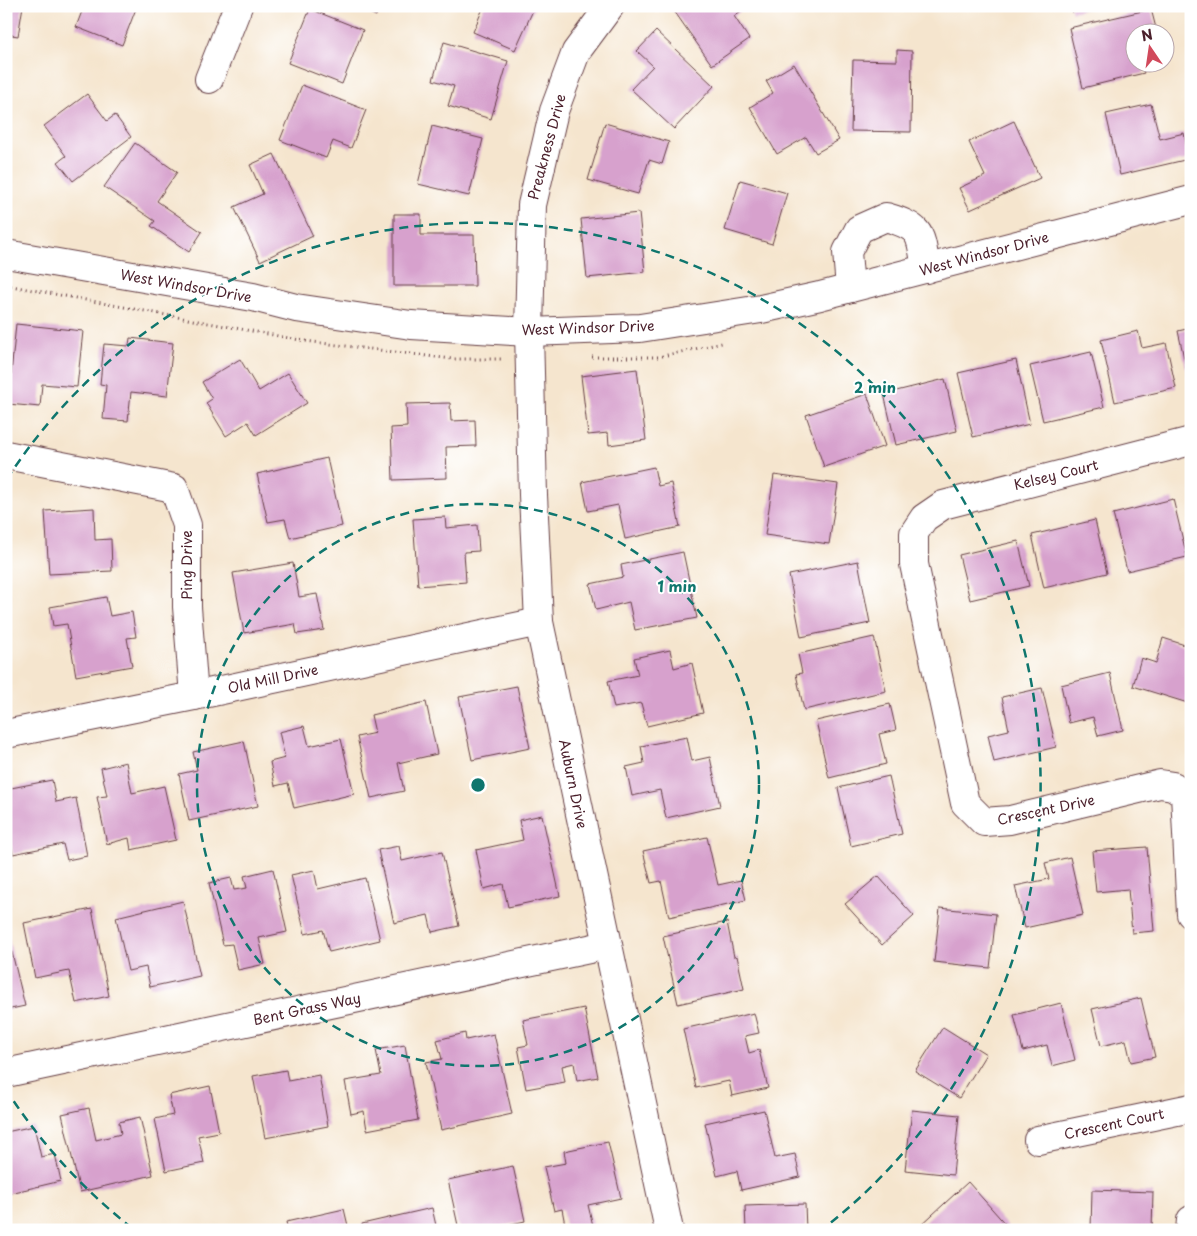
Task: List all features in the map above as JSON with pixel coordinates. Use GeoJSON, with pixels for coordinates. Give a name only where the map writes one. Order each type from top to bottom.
{"type":"FeatureCollection","features":[{"type":"Feature","properties":{"kind":"street"},"geometry":{"type":"LineString","coordinates":[[208,79],[238,6]]}},
{"type":"Feature","properties":{"kind":"street","name":"Preakness Drive"},"geometry":{"type":"LineString","coordinates":[[530,332],[532,206],[554,111],[576,52],[610,6]]}},
{"type":"Feature","properties":{"kind":"street","name":"West Windsor Drive"},"geometry":{"type":"LineString","coordinates":[[6,254],[253,297],[296,308],[411,325],[530,332],[640,328],[761,309],[926,269],[1191,200]]}},
{"type":"Feature","properties":{"kind":"street"},"geometry":{"type":"LineString","coordinates":[[850,288],[847,252],[859,230],[886,217],[908,224],[921,238],[926,269]]}},
{"type":"Feature","properties":{"kind":"street","name":"Auburn Drive"},"geometry":{"type":"LineString","coordinates":[[530,332],[532,495],[539,622],[669,1230]]}},
{"type":"Feature","properties":{"kind":"street","name":"Kelsey Court"},"geometry":{"type":"LineString","coordinates":[[924,518],[944,505],[966,498],[1191,441]]}},
{"type":"Feature","properties":{"kind":"street","name":"Ping Drive"},"geometry":{"type":"LineString","coordinates":[[6,455],[174,488],[187,524],[187,607],[194,696]]}},
{"type":"Feature","properties":{"kind":"street","name":"Crescent Drive"},"geometry":{"type":"LineString","coordinates":[[924,518],[914,532],[914,564],[965,802],[984,822],[1010,820],[1160,784],[1173,786],[1185,794],[1191,914]]}},
{"type":"Feature","properties":{"kind":"street","name":"Old Mill Drive"},"geometry":{"type":"LineString","coordinates":[[6,734],[539,622]]}},
{"type":"Feature","properties":{"kind":"street","name":"Bent Grass Way"},"geometry":{"type":"LineString","coordinates":[[6,1073],[608,945]]}},
{"type":"Feature","properties":{"kind":"street","name":"Crescent Court"},"geometry":{"type":"LineString","coordinates":[[1038,1140],[1191,1108]]}},
{"type":"Feature","properties":{"kind":"street"},"geometry":{"type":"LineString","coordinates":[[1190,1230],[1191,1220]]}},
{"type":"Feature","properties":{"kind":"path"},"geometry":{"type":"LineString","coordinates":[[6,285],[305,341],[452,359],[530,359]]}},
{"type":"Feature","properties":{"kind":"building"},"geometry":{"type":"Polygon","coordinates":[[[6,6],[23,6],[18,36],[6,34],[6,6]]]}},
{"type":"Feature","properties":{"kind":"building"},"geometry":{"type":"Polygon","coordinates":[[[84,6],[137,6],[122,45],[76,27],[84,6]]]}},
{"type":"Feature","properties":{"kind":"building"},"geometry":{"type":"Polygon","coordinates":[[[354,6],[380,6],[376,16],[354,6]]]}},
{"type":"Feature","properties":{"kind":"building"},"geometry":{"type":"Polygon","coordinates":[[[484,6],[535,6],[515,50],[473,32],[484,6]]]}},
{"type":"Feature","properties":{"kind":"building"},"geometry":{"type":"Polygon","coordinates":[[[674,6],[748,6],[734,16],[749,39],[712,65],[672,8],[674,6]]]}},
{"type":"Feature","properties":{"kind":"building"},"geometry":{"type":"Polygon","coordinates":[[[784,6],[802,6],[786,12],[784,6]]]}},
{"type":"Feature","properties":{"kind":"building"},"geometry":{"type":"Polygon","coordinates":[[[1070,6],[1094,6],[1095,7],[1072,12],[1070,6]]]}},
{"type":"Feature","properties":{"kind":"building"},"geometry":{"type":"Polygon","coordinates":[[[310,9],[363,30],[342,84],[288,63],[310,9]]]}},
{"type":"Feature","properties":{"kind":"building"},"geometry":{"type":"Polygon","coordinates":[[[1151,9],[1154,22],[1124,22],[1124,72],[1144,73],[1083,88],[1069,28],[1151,9]]]}},
{"type":"Feature","properties":{"kind":"building"},"geometry":{"type":"Polygon","coordinates":[[[656,31],[714,86],[674,129],[631,89],[653,66],[637,51],[656,31]]]}},
{"type":"Feature","properties":{"kind":"building"},"geometry":{"type":"Polygon","coordinates":[[[444,42],[508,61],[491,119],[448,106],[454,86],[433,80],[444,42]]]}},
{"type":"Feature","properties":{"kind":"building"},"geometry":{"type":"Polygon","coordinates":[[[897,50],[912,51],[911,132],[851,131],[853,60],[897,61],[897,50]]]}},
{"type":"Feature","properties":{"kind":"building"},"geometry":{"type":"Polygon","coordinates":[[[794,64],[839,140],[816,153],[806,137],[777,154],[750,107],[773,93],[766,81],[794,64]]]}},
{"type":"Feature","properties":{"kind":"building"},"geometry":{"type":"Polygon","coordinates":[[[302,85],[366,110],[351,148],[333,141],[326,158],[280,140],[302,85]]]}},
{"type":"Feature","properties":{"kind":"building"},"geometry":{"type":"Polygon","coordinates":[[[87,94],[107,121],[115,115],[131,137],[73,181],[58,162],[66,156],[44,126],[87,94]]]}},
{"type":"Feature","properties":{"kind":"building"},"geometry":{"type":"Polygon","coordinates":[[[1151,104],[1160,139],[1184,133],[1189,159],[1120,175],[1106,114],[1151,104]]]}},
{"type":"Feature","properties":{"kind":"building"},"geometry":{"type":"Polygon","coordinates":[[[1014,121],[1040,178],[970,210],[959,188],[985,176],[969,142],[1014,121]]]}},
{"type":"Feature","properties":{"kind":"building"},"geometry":{"type":"Polygon","coordinates":[[[605,123],[669,142],[662,164],[649,160],[638,194],[588,180],[605,123]]]}},
{"type":"Feature","properties":{"kind":"building"},"geometry":{"type":"Polygon","coordinates":[[[432,126],[483,139],[469,196],[418,184],[432,126]]]}},
{"type":"Feature","properties":{"kind":"building"},"geometry":{"type":"Polygon","coordinates":[[[135,143],[177,172],[157,201],[202,232],[189,252],[151,226],[155,221],[104,187],[135,143]]]}},
{"type":"Feature","properties":{"kind":"building"},"geometry":{"type":"Polygon","coordinates":[[[274,154],[313,236],[260,261],[234,207],[263,194],[250,165],[274,154]]]}},
{"type":"Feature","properties":{"kind":"building"},"geometry":{"type":"Polygon","coordinates":[[[740,180],[787,193],[772,244],[725,230],[740,180]]]}},
{"type":"Feature","properties":{"kind":"building"},"geometry":{"type":"Polygon","coordinates":[[[639,213],[645,272],[587,278],[581,219],[639,213]]]}},
{"type":"Feature","properties":{"kind":"building"},"geometry":{"type":"Polygon","coordinates":[[[394,214],[421,214],[421,235],[474,235],[475,286],[394,286],[394,214]]]}},
{"type":"Feature","properties":{"kind":"building"},"geometry":{"type":"Polygon","coordinates":[[[16,324],[83,331],[77,387],[42,384],[40,407],[8,404],[16,324]]]}},
{"type":"Feature","properties":{"kind":"building"},"geometry":{"type":"Polygon","coordinates":[[[1191,328],[1191,384],[1190,385],[1178,331],[1191,328]]]}},
{"type":"Feature","properties":{"kind":"building"},"geometry":{"type":"Polygon","coordinates":[[[1138,331],[1142,348],[1166,343],[1176,388],[1115,402],[1101,340],[1138,331]]]}},
{"type":"Feature","properties":{"kind":"building"},"geometry":{"type":"Polygon","coordinates":[[[130,338],[173,343],[167,396],[131,392],[128,421],[103,419],[106,385],[100,384],[104,344],[129,346],[130,338]]]}},
{"type":"Feature","properties":{"kind":"building"},"geometry":{"type":"Polygon","coordinates":[[[1091,352],[1104,407],[1043,421],[1030,366],[1091,352]]]}},
{"type":"Feature","properties":{"kind":"building"},"geometry":{"type":"Polygon","coordinates":[[[240,359],[259,391],[288,373],[307,403],[256,435],[248,422],[226,436],[206,403],[212,399],[202,382],[240,359]]]}},
{"type":"Feature","properties":{"kind":"building"},"geometry":{"type":"Polygon","coordinates":[[[1016,360],[1030,424],[973,437],[958,373],[1016,360]]]}},
{"type":"Feature","properties":{"kind":"building"},"geometry":{"type":"Polygon","coordinates":[[[637,369],[646,440],[609,445],[608,433],[588,435],[581,376],[637,369]]]}},
{"type":"Feature","properties":{"kind":"building"},"geometry":{"type":"Polygon","coordinates":[[[945,379],[957,431],[896,445],[884,394],[945,379]]]}},
{"type":"Feature","properties":{"kind":"building"},"geometry":{"type":"Polygon","coordinates":[[[867,394],[885,446],[824,467],[806,415],[867,394]]]}},
{"type":"Feature","properties":{"kind":"building"},"geometry":{"type":"Polygon","coordinates":[[[450,403],[451,421],[475,420],[476,446],[446,447],[447,478],[393,480],[391,428],[407,427],[406,404],[450,403]]]}},
{"type":"Feature","properties":{"kind":"building"},"geometry":{"type":"Polygon","coordinates":[[[327,458],[342,526],[290,538],[285,519],[268,522],[257,474],[327,458]]]}},
{"type":"Feature","properties":{"kind":"building"},"geometry":{"type":"Polygon","coordinates":[[[654,467],[658,486],[671,483],[680,527],[625,539],[618,505],[588,511],[582,482],[654,467]]]}},
{"type":"Feature","properties":{"kind":"building"},"geometry":{"type":"Polygon","coordinates":[[[774,475],[838,484],[829,544],[765,535],[774,475]]]}},
{"type":"Feature","properties":{"kind":"building"},"geometry":{"type":"Polygon","coordinates":[[[1173,499],[1187,557],[1127,571],[1113,514],[1173,499]]]}},
{"type":"Feature","properties":{"kind":"building"},"geometry":{"type":"Polygon","coordinates":[[[94,508],[95,540],[111,539],[112,571],[49,574],[45,511],[94,508]]]}},
{"type":"Feature","properties":{"kind":"building"},"geometry":{"type":"Polygon","coordinates":[[[445,517],[446,528],[477,525],[479,551],[464,552],[466,582],[418,586],[413,519],[445,517]]]}},
{"type":"Feature","properties":{"kind":"building"},"geometry":{"type":"Polygon","coordinates":[[[1095,520],[1107,573],[1044,588],[1032,535],[1095,520]]]}},
{"type":"Feature","properties":{"kind":"building"},"geometry":{"type":"Polygon","coordinates":[[[1018,541],[1029,586],[970,600],[959,555],[1018,541]]]}},
{"type":"Feature","properties":{"kind":"building"},"geometry":{"type":"Polygon","coordinates":[[[683,552],[697,618],[635,630],[629,602],[596,610],[590,584],[623,577],[621,565],[683,552]]]}},
{"type":"Feature","properties":{"kind":"building"},"geometry":{"type":"Polygon","coordinates":[[[858,561],[870,623],[801,637],[789,575],[858,561]]]}},
{"type":"Feature","properties":{"kind":"building"},"geometry":{"type":"Polygon","coordinates":[[[293,563],[299,597],[317,594],[324,630],[297,634],[295,624],[244,633],[233,573],[293,563]]]}},
{"type":"Feature","properties":{"kind":"building"},"geometry":{"type":"Polygon","coordinates":[[[106,597],[110,616],[132,612],[136,637],[127,638],[132,666],[76,676],[67,624],[53,626],[50,607],[106,597]]]}},
{"type":"Feature","properties":{"kind":"building"},"geometry":{"type":"Polygon","coordinates":[[[874,637],[886,691],[804,710],[796,674],[802,673],[798,654],[874,637]]]}},
{"type":"Feature","properties":{"kind":"building"},"geometry":{"type":"Polygon","coordinates":[[[1163,638],[1191,647],[1191,704],[1133,686],[1141,658],[1156,663],[1163,638]]]}},
{"type":"Feature","properties":{"kind":"building"},"geometry":{"type":"Polygon","coordinates":[[[670,650],[674,668],[692,663],[703,713],[647,726],[641,703],[614,708],[608,681],[638,675],[634,658],[670,650]]]}},
{"type":"Feature","properties":{"kind":"building"},"geometry":{"type":"Polygon","coordinates":[[[1110,673],[1123,730],[1098,736],[1093,717],[1069,723],[1061,685],[1110,673]]]}},
{"type":"Feature","properties":{"kind":"building"},"geometry":{"type":"Polygon","coordinates":[[[517,686],[530,748],[472,760],[459,697],[517,686]]]}},
{"type":"Feature","properties":{"kind":"building"},"geometry":{"type":"Polygon","coordinates":[[[1042,688],[1056,747],[994,762],[988,735],[1009,730],[1002,697],[1042,688]]]}},
{"type":"Feature","properties":{"kind":"building"},"geometry":{"type":"Polygon","coordinates":[[[426,702],[437,754],[398,763],[404,791],[371,798],[357,737],[375,733],[371,715],[426,702]]]}},
{"type":"Feature","properties":{"kind":"building"},"geometry":{"type":"Polygon","coordinates":[[[890,704],[896,730],[879,734],[886,764],[829,778],[816,721],[890,704]]]}},
{"type":"Feature","properties":{"kind":"building"},"geometry":{"type":"Polygon","coordinates":[[[304,726],[309,746],[341,739],[354,794],[294,808],[288,783],[275,786],[270,762],[285,758],[279,732],[304,726]]]}},
{"type":"Feature","properties":{"kind":"building"},"geometry":{"type":"Polygon","coordinates":[[[687,737],[692,761],[710,757],[720,806],[666,818],[660,790],[632,796],[626,767],[644,763],[641,746],[687,737]]]}},
{"type":"Feature","properties":{"kind":"building"},"geometry":{"type":"Polygon","coordinates":[[[244,741],[258,806],[189,821],[179,774],[197,770],[193,752],[244,741]]]}},
{"type":"Feature","properties":{"kind":"building"},"geometry":{"type":"Polygon","coordinates":[[[126,762],[132,793],[164,786],[176,840],[131,850],[129,838],[107,844],[97,797],[107,796],[101,768],[126,762]]]}},
{"type":"Feature","properties":{"kind":"building"},"geometry":{"type":"Polygon","coordinates":[[[889,776],[902,834],[851,846],[838,788],[889,776]]]}},
{"type":"Feature","properties":{"kind":"building"},"geometry":{"type":"Polygon","coordinates":[[[52,780],[56,802],[76,798],[87,856],[67,860],[63,844],[13,854],[6,820],[6,789],[52,780]]]}},
{"type":"Feature","properties":{"kind":"building"},"geometry":{"type":"Polygon","coordinates":[[[542,815],[560,896],[508,907],[503,884],[484,889],[476,850],[523,840],[519,820],[542,815]]]}},
{"type":"Feature","properties":{"kind":"building"},"geometry":{"type":"Polygon","coordinates":[[[707,837],[718,885],[741,880],[746,900],[669,917],[661,881],[651,883],[643,851],[707,837]]]}},
{"type":"Feature","properties":{"kind":"building"},"geometry":{"type":"Polygon","coordinates":[[[399,846],[402,861],[442,852],[459,926],[432,932],[428,915],[394,923],[378,850],[399,846]]]}},
{"type":"Feature","properties":{"kind":"building"},"geometry":{"type":"Polygon","coordinates":[[[1147,847],[1154,931],[1132,933],[1128,889],[1096,892],[1092,851],[1147,847]]]}},
{"type":"Feature","properties":{"kind":"building"},"geometry":{"type":"Polygon","coordinates":[[[1070,857],[1083,915],[1025,928],[1015,886],[1049,879],[1045,863],[1070,857]]]}},
{"type":"Feature","properties":{"kind":"building"},"geometry":{"type":"Polygon","coordinates":[[[273,869],[287,932],[259,938],[265,964],[238,970],[232,944],[223,945],[209,883],[231,878],[234,890],[247,888],[244,876],[273,869]]]}},
{"type":"Feature","properties":{"kind":"building"},"geometry":{"type":"Polygon","coordinates":[[[314,870],[318,889],[365,878],[380,940],[329,952],[323,930],[305,934],[291,875],[314,870]]]}},
{"type":"Feature","properties":{"kind":"building"},"geometry":{"type":"Polygon","coordinates":[[[878,876],[914,916],[882,945],[845,904],[878,876]]]}},
{"type":"Feature","properties":{"kind":"building"},"geometry":{"type":"Polygon","coordinates":[[[183,901],[200,976],[150,987],[146,967],[128,971],[116,917],[183,901]]]}},
{"type":"Feature","properties":{"kind":"building"},"geometry":{"type":"Polygon","coordinates":[[[940,908],[996,914],[990,968],[934,962],[940,908]]]}},
{"type":"Feature","properties":{"kind":"building"},"geometry":{"type":"Polygon","coordinates":[[[92,909],[109,996],[76,1003],[69,971],[35,978],[24,923],[92,909]]]}},
{"type":"Feature","properties":{"kind":"building"},"geometry":{"type":"Polygon","coordinates":[[[727,922],[734,957],[737,956],[744,989],[678,1004],[663,936],[727,922]]]}},
{"type":"Feature","properties":{"kind":"building"},"geometry":{"type":"Polygon","coordinates":[[[6,928],[25,1006],[6,1010],[6,928]]]}},
{"type":"Feature","properties":{"kind":"building"},"geometry":{"type":"Polygon","coordinates":[[[1141,998],[1155,1057],[1131,1062],[1126,1040],[1101,1046],[1092,1009],[1141,998]]]}},
{"type":"Feature","properties":{"kind":"building"},"geometry":{"type":"Polygon","coordinates":[[[1061,1003],[1075,1060],[1052,1066],[1047,1045],[1023,1051],[1014,1015],[1061,1003]]]}},
{"type":"Feature","properties":{"kind":"building"},"geometry":{"type":"Polygon","coordinates":[[[584,1008],[598,1077],[577,1081],[574,1063],[562,1066],[565,1082],[526,1089],[518,1047],[528,1045],[523,1020],[584,1008]]]}},
{"type":"Feature","properties":{"kind":"building"},"geometry":{"type":"Polygon","coordinates":[[[754,1013],[759,1033],[745,1036],[749,1053],[759,1050],[768,1088],[732,1096],[729,1081],[696,1088],[683,1029],[754,1013]]]}},
{"type":"Feature","properties":{"kind":"building"},"geometry":{"type":"Polygon","coordinates":[[[943,1027],[986,1054],[959,1098],[915,1071],[943,1027]]]}},
{"type":"Feature","properties":{"kind":"building"},"geometry":{"type":"Polygon","coordinates":[[[465,1033],[466,1040],[494,1034],[512,1114],[441,1130],[426,1062],[442,1059],[437,1040],[465,1033]]]}},
{"type":"Feature","properties":{"kind":"building"},"geometry":{"type":"Polygon","coordinates":[[[405,1045],[418,1120],[367,1130],[364,1111],[351,1114],[345,1081],[381,1075],[376,1050],[405,1045]]]}},
{"type":"Feature","properties":{"kind":"building"},"geometry":{"type":"Polygon","coordinates":[[[286,1070],[288,1081],[319,1075],[328,1126],[265,1138],[253,1076],[286,1070]]]}},
{"type":"Feature","properties":{"kind":"building"},"geometry":{"type":"Polygon","coordinates":[[[210,1086],[219,1132],[198,1136],[204,1163],[166,1171],[155,1119],[173,1115],[169,1095],[210,1086]]]}},
{"type":"Feature","properties":{"kind":"building"},"geometry":{"type":"Polygon","coordinates":[[[89,1108],[96,1140],[121,1134],[119,1122],[140,1117],[153,1175],[80,1192],[62,1114],[89,1108]]]}},
{"type":"Feature","properties":{"kind":"building"},"geometry":{"type":"Polygon","coordinates":[[[764,1110],[775,1158],[795,1154],[800,1177],[741,1190],[737,1171],[717,1176],[705,1123],[764,1110]]]}},
{"type":"Feature","properties":{"kind":"building"},"geometry":{"type":"Polygon","coordinates":[[[912,1110],[959,1115],[953,1175],[905,1170],[912,1110]]]}},
{"type":"Feature","properties":{"kind":"building"},"geometry":{"type":"Polygon","coordinates":[[[34,1126],[41,1157],[55,1154],[61,1181],[6,1194],[6,1132],[34,1126]]]}},
{"type":"Feature","properties":{"kind":"building"},"geometry":{"type":"Polygon","coordinates":[[[608,1142],[621,1198],[588,1205],[594,1230],[566,1230],[562,1209],[554,1211],[544,1167],[566,1163],[564,1151],[608,1142]]]}},
{"type":"Feature","properties":{"kind":"building"},"geometry":{"type":"Polygon","coordinates":[[[513,1166],[525,1221],[485,1230],[459,1230],[448,1180],[513,1166]]]}},
{"type":"Feature","properties":{"kind":"building"},"geometry":{"type":"Polygon","coordinates":[[[968,1182],[1008,1227],[1004,1230],[923,1230],[920,1226],[968,1182]]]}},
{"type":"Feature","properties":{"kind":"building"},"geometry":{"type":"Polygon","coordinates":[[[1092,1190],[1153,1192],[1152,1230],[1091,1230],[1092,1190]]]}},
{"type":"Feature","properties":{"kind":"building"},"geometry":{"type":"Polygon","coordinates":[[[805,1204],[806,1230],[746,1230],[745,1206],[805,1204]]]}},
{"type":"Feature","properties":{"kind":"building"},"geometry":{"type":"Polygon","coordinates":[[[432,1208],[437,1230],[363,1230],[362,1224],[432,1208]]]}},
{"type":"Feature","properties":{"kind":"building"},"geometry":{"type":"Polygon","coordinates":[[[344,1209],[349,1230],[288,1230],[286,1222],[344,1209]]]}}]}
